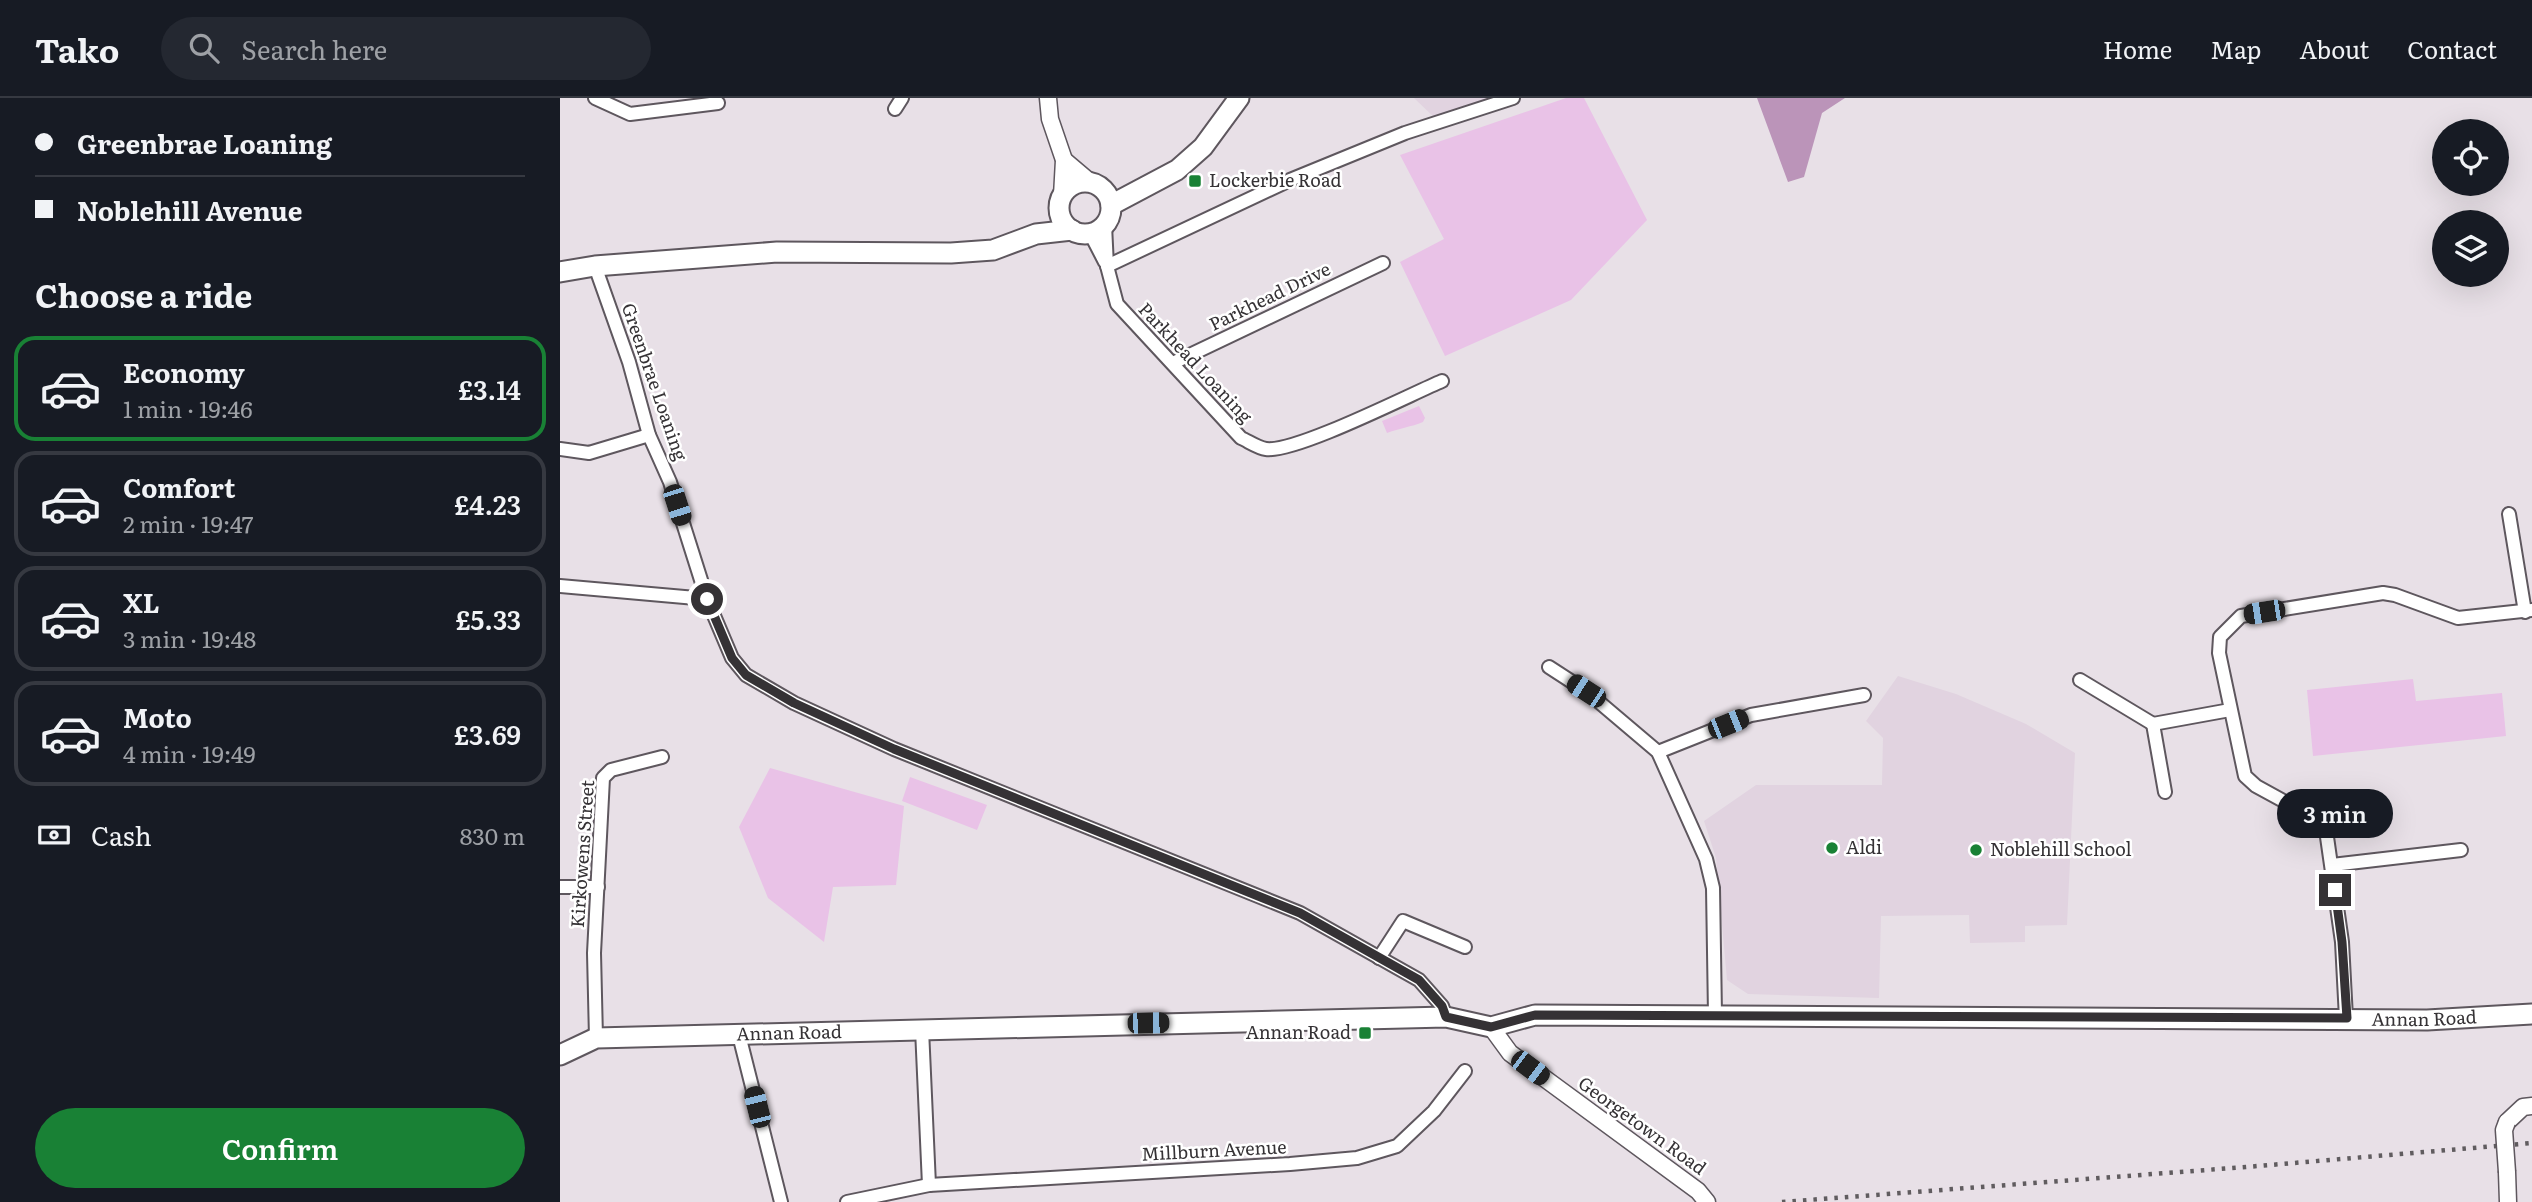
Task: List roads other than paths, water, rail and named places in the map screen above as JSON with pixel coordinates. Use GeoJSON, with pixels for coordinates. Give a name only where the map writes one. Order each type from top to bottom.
{"type":"FeatureCollection","features":[{"type":"Feature","properties":{"kind":"main road"},"geometry":{"type":"LineString","coordinates":[[1036,234],[1074,185],[1102,193],[1157,179],[1177,170],[1203,147],[1239,98]]}},
{"type":"Feature","properties":{"kind":"main road"},"geometry":{"type":"LineString","coordinates":[[560,272],[595,266],[777,252],[951,253],[993,250],[1036,234],[1089,230],[1111,213],[1102,193]]}},
{"type":"Feature","properties":{"kind":"main road"},"geometry":{"type":"LineString","coordinates":[[1061,201],[1062,219],[1089,230]]}},
{"type":"Feature","properties":{"kind":"main road","name":"Annan Road"},"geometry":{"type":"LineString","coordinates":[[560,1055],[596,1038],[1446,1017],[1491,1027],[1535,1015],[2427,1020],[2532,1014]]}},
{"type":"Feature","properties":{"kind":"street"},"geometry":{"type":"LineString","coordinates":[[595,98],[630,114],[718,103]]}},
{"type":"Feature","properties":{"kind":"street"},"geometry":{"type":"LineString","coordinates":[[1048,98],[1050,119],[1064,160],[1061,201]]}},
{"type":"Feature","properties":{"kind":"street"},"geometry":{"type":"LineString","coordinates":[[1107,266],[1290,180],[1405,133],[1513,98]]}},
{"type":"Feature","properties":{"kind":"street"},"geometry":{"type":"LineString","coordinates":[[1064,160],[1102,193]]}},
{"type":"Feature","properties":{"kind":"street","name":"Parkhead Loaning"},"geometry":{"type":"LineString","coordinates":[[1089,230],[1107,266],[1118,304],[1241,438],[1265,449],[1284,448],[1442,381]]}},
{"type":"Feature","properties":{"kind":"street","name":"Parkhead Drive"},"geometry":{"type":"LineString","coordinates":[[1173,363],[1382,263]]}},
{"type":"Feature","properties":{"kind":"street","name":"Greenbrae Loaning"},"geometry":{"type":"LineString","coordinates":[[595,266],[629,362],[649,435],[670,482],[707,599],[732,658],[746,675],[794,703],[894,749],[1300,913],[1419,980],[1442,1006],[1446,1017]]}},
{"type":"Feature","properties":{"kind":"street"},"geometry":{"type":"LineString","coordinates":[[560,449],[589,453],[649,435]]}},
{"type":"Feature","properties":{"kind":"street"},"geometry":{"type":"LineString","coordinates":[[2347,1018],[2342,942],[2326,830],[2320,821],[2256,786],[2245,776],[2219,653],[2220,636],[2241,616],[2383,593],[2458,618],[2529,611],[2509,514]]}},
{"type":"Feature","properties":{"kind":"street"},"geometry":{"type":"LineString","coordinates":[[560,586],[707,599]]}},
{"type":"Feature","properties":{"kind":"street"},"geometry":{"type":"LineString","coordinates":[[1549,667],[1586,691],[1658,752],[1706,859],[1713,888],[1715,1015]]}},
{"type":"Feature","properties":{"kind":"street"},"geometry":{"type":"LineString","coordinates":[[2080,680],[2153,723],[2230,710]]}},
{"type":"Feature","properties":{"kind":"street"},"geometry":{"type":"LineString","coordinates":[[1658,752],[1751,715],[1864,695]]}},
{"type":"Feature","properties":{"kind":"street"},"geometry":{"type":"LineString","coordinates":[[2153,723],[2165,792]]}},
{"type":"Feature","properties":{"kind":"street","name":"Kirkowens Street"},"geometry":{"type":"LineString","coordinates":[[596,1038],[594,953],[603,778],[611,770],[662,757]]}},
{"type":"Feature","properties":{"kind":"street"},"geometry":{"type":"LineString","coordinates":[[2332,865],[2461,850]]}},
{"type":"Feature","properties":{"kind":"street"},"geometry":{"type":"LineString","coordinates":[[560,887],[598,887]]}},
{"type":"Feature","properties":{"kind":"street"},"geometry":{"type":"LineString","coordinates":[[1379,958],[1403,921],[1465,947]]}},
{"type":"Feature","properties":{"kind":"street","name":"Georgetown Road"},"geometry":{"type":"LineString","coordinates":[[1491,1027],[1510,1053],[1703,1196]]}},
{"type":"Feature","properties":{"kind":"street"},"geometry":{"type":"LineString","coordinates":[[922,1029],[929,1185]]}},
{"type":"Feature","properties":{"kind":"street"},"geometry":{"type":"LineString","coordinates":[[739,1035],[781,1202]]}},
{"type":"Feature","properties":{"kind":"street","name":"Millburn Avenue"},"geometry":{"type":"LineString","coordinates":[[847,1202],[929,1185],[1357,1158],[1397,1146],[1434,1111],[1465,1071]]}},
{"type":"Feature","properties":{"kind":"street"},"geometry":{"type":"LineString","coordinates":[[2508,1202],[2504,1130],[2507,1122],[2523,1107],[2532,1106]]}},
{"type":"Feature","properties":{"kind":"railway"},"geometry":{"type":"LineString","coordinates":[[1782,1202],[2532,1143]]}},
{"type":"Feature","properties":{"kind":"place","name":"Lockerbie Road"},"geometry":{"type":"Point","coordinates":[1195,181]}},
{"type":"Feature","properties":{"kind":"place","name":"Aldi"},"geometry":{"type":"Point","coordinates":[1832,848]}},
{"type":"Feature","properties":{"kind":"place","name":"Noblehill School"},"geometry":{"type":"Point","coordinates":[1976,850]}},
{"type":"Feature","properties":{"kind":"place","name":"Annan Road"},"geometry":{"type":"Point","coordinates":[1365,1033]}}]}
